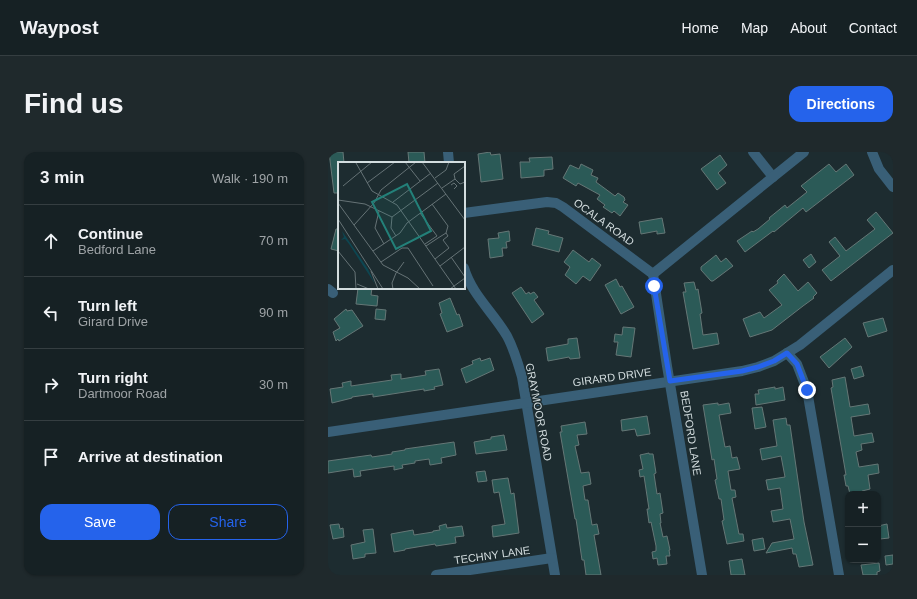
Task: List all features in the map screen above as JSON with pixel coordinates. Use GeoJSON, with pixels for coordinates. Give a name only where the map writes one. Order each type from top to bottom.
{"type":"FeatureCollection","features":[{"type":"Feature","properties":{"kind":"street"},"geometry":{"type":"LineString","coordinates":[[448,152],[449,162]]}},
{"type":"Feature","properties":{"kind":"street"},"geometry":{"type":"LineString","coordinates":[[753,152],[774,177]]}},
{"type":"Feature","properties":{"kind":"street"},"geometry":{"type":"LineString","coordinates":[[653,274],[804,152]]}},
{"type":"Feature","properties":{"kind":"street"},"geometry":{"type":"LineString","coordinates":[[872,152],[879,169],[893,187]]}},
{"type":"Feature","properties":{"kind":"street","name":"OCALA ROAD"},"geometry":{"type":"LineString","coordinates":[[465,213],[547,202],[556,203],[653,274]]}},
{"type":"Feature","properties":{"kind":"street","name":"GRAYMOOR ROAD"},"geometry":{"type":"LineString","coordinates":[[465,270],[476,295],[503,331],[516,355],[522,377],[555,575]]}},
{"type":"Feature","properties":{"kind":"street","name":"GIRARD DRIVE"},"geometry":{"type":"LineString","coordinates":[[328,432],[742,371],[758,367],[774,361],[800,345],[893,270]]}},
{"type":"Feature","properties":{"kind":"street","name":"BEDFORD LANE"},"geometry":{"type":"LineString","coordinates":[[653,274],[702,575]]}},
{"type":"Feature","properties":{"kind":"street"},"geometry":{"type":"LineString","coordinates":[[787,353],[797,364],[807,390],[839,575]]}},
{"type":"Feature","properties":{"kind":"street","name":"TECHNY LANE"},"geometry":{"type":"LineString","coordinates":[[436,575],[552,558]]}},
{"type":"Feature","properties":{"kind":"building"},"geometry":{"type":"Polygon","coordinates":[[[329,152],[343,152],[344,162],[338,162],[338,193],[334,193],[329,152]]]}},
{"type":"Feature","properties":{"kind":"building"},"geometry":{"type":"Polygon","coordinates":[[[408,152],[424,152],[425,162],[409,162],[408,152]]]}},
{"type":"Feature","properties":{"kind":"building"},"geometry":{"type":"Polygon","coordinates":[[[490,152],[491,155],[500,154],[503,179],[481,182],[478,154],[490,152]]]}},
{"type":"Feature","properties":{"kind":"building"},"geometry":{"type":"Polygon","coordinates":[[[720,155],[727,165],[718,173],[726,183],[717,190],[701,169],[720,155]]]}},
{"type":"Feature","properties":{"kind":"building"},"geometry":{"type":"Polygon","coordinates":[[[552,157],[553,169],[544,170],[544,176],[521,178],[520,162],[530,162],[529,158],[552,157]]]}},
{"type":"Feature","properties":{"kind":"building"},"geometry":{"type":"Polygon","coordinates":[[[581,164],[593,170],[591,175],[598,178],[596,182],[615,196],[618,193],[624,197],[625,200],[623,202],[628,205],[620,216],[614,211],[612,213],[603,207],[605,205],[597,199],[600,195],[578,183],[576,186],[563,178],[570,165],[579,169],[581,164]]]}},
{"type":"Feature","properties":{"kind":"building"},"geometry":{"type":"Polygon","coordinates":[[[829,164],[836,172],[846,164],[854,175],[806,212],[803,208],[774,232],[773,231],[745,252],[737,241],[752,231],[753,232],[758,229],[785,205],[787,208],[807,192],[801,186],[829,164]]]}},
{"type":"Feature","properties":{"kind":"building"},"geometry":{"type":"Polygon","coordinates":[[[876,212],[893,233],[831,281],[822,270],[840,256],[829,242],[835,237],[846,251],[875,229],[867,220],[876,212]]]}},
{"type":"Feature","properties":{"kind":"building"},"geometry":{"type":"Polygon","coordinates":[[[662,218],[665,233],[657,234],[657,231],[641,234],[639,222],[662,218]]]}},
{"type":"Feature","properties":{"kind":"building"},"geometry":{"type":"Polygon","coordinates":[[[536,228],[549,231],[548,234],[563,238],[559,252],[532,245],[536,228]]]}},
{"type":"Feature","properties":{"kind":"building"},"geometry":{"type":"Polygon","coordinates":[[[336,229],[338,229],[338,251],[331,249],[336,229]]]}},
{"type":"Feature","properties":{"kind":"building"},"geometry":{"type":"Polygon","coordinates":[[[509,231],[510,241],[506,242],[507,248],[502,248],[503,256],[490,258],[488,239],[499,238],[498,233],[509,231]]]}},
{"type":"Feature","properties":{"kind":"building"},"geometry":{"type":"Polygon","coordinates":[[[573,250],[589,262],[592,258],[601,265],[590,281],[583,276],[576,284],[565,275],[570,267],[564,262],[573,250]]]}},
{"type":"Feature","properties":{"kind":"building"},"geometry":{"type":"Polygon","coordinates":[[[811,254],[816,262],[809,268],[803,260],[811,254]]]}},
{"type":"Feature","properties":{"kind":"building"},"geometry":{"type":"Polygon","coordinates":[[[716,255],[721,262],[726,258],[733,266],[711,281],[701,270],[701,267],[716,255]]]}},
{"type":"Feature","properties":{"kind":"building"},"geometry":{"type":"Polygon","coordinates":[[[784,274],[798,291],[808,282],[817,293],[813,297],[814,298],[772,330],[750,337],[743,319],[760,312],[764,318],[782,305],[769,290],[778,283],[777,281],[784,274]]]}},
{"type":"Feature","properties":{"kind":"building"},"geometry":{"type":"Polygon","coordinates":[[[616,279],[620,287],[622,286],[634,307],[621,314],[605,285],[616,279]]]}},
{"type":"Feature","properties":{"kind":"building"},"geometry":{"type":"Polygon","coordinates":[[[694,282],[696,290],[698,289],[702,313],[700,314],[703,335],[717,333],[719,344],[693,349],[683,292],[686,292],[684,283],[694,282]]]}},
{"type":"Feature","properties":{"kind":"building"},"geometry":{"type":"Polygon","coordinates":[[[521,287],[526,294],[529,292],[530,294],[534,292],[538,297],[534,300],[544,314],[532,323],[512,293],[521,287]]]}},
{"type":"Feature","properties":{"kind":"building"},"geometry":{"type":"Polygon","coordinates":[[[358,289],[372,289],[371,295],[378,296],[377,306],[356,304],[358,289]]]}},
{"type":"Feature","properties":{"kind":"building"},"geometry":{"type":"Polygon","coordinates":[[[450,298],[457,315],[459,314],[463,326],[447,332],[440,314],[442,313],[439,303],[450,298]]]}},
{"type":"Feature","properties":{"kind":"building"},"geometry":{"type":"Polygon","coordinates":[[[346,309],[347,311],[352,310],[363,326],[339,341],[338,339],[336,341],[333,332],[340,328],[334,319],[346,309]]]}},
{"type":"Feature","properties":{"kind":"building"},"geometry":{"type":"Polygon","coordinates":[[[376,309],[386,310],[385,320],[375,319],[376,309]]]}},
{"type":"Feature","properties":{"kind":"building"},"geometry":{"type":"Polygon","coordinates":[[[883,318],[887,331],[868,337],[863,323],[883,318]]]}},
{"type":"Feature","properties":{"kind":"building"},"geometry":{"type":"Polygon","coordinates":[[[623,327],[635,328],[631,357],[616,355],[618,342],[614,342],[615,334],[622,335],[623,327]]]}},
{"type":"Feature","properties":{"kind":"building"},"geometry":{"type":"Polygon","coordinates":[[[577,338],[580,358],[570,359],[569,357],[548,361],[546,348],[568,344],[568,339],[577,338]]]}},
{"type":"Feature","properties":{"kind":"building"},"geometry":{"type":"Polygon","coordinates":[[[845,338],[852,347],[829,368],[820,357],[845,338]]]}},
{"type":"Feature","properties":{"kind":"building"},"geometry":{"type":"Polygon","coordinates":[[[480,358],[481,361],[490,358],[494,370],[466,383],[461,369],[473,364],[472,361],[480,358]]]}},
{"type":"Feature","properties":{"kind":"building"},"geometry":{"type":"Polygon","coordinates":[[[861,366],[864,376],[854,379],[851,369],[861,366]]]}},
{"type":"Feature","properties":{"kind":"building"},"geometry":{"type":"Polygon","coordinates":[[[439,369],[443,385],[434,387],[435,389],[424,391],[424,389],[373,397],[373,394],[352,397],[332,403],[330,389],[343,387],[342,383],[351,381],[351,386],[392,380],[391,375],[401,374],[401,379],[426,375],[425,371],[439,369]]]}},
{"type":"Feature","properties":{"kind":"building"},"geometry":{"type":"Polygon","coordinates":[[[845,377],[850,407],[868,404],[870,414],[851,417],[854,436],[872,433],[874,442],[861,444],[862,450],[856,452],[859,467],[878,464],[879,473],[868,475],[870,489],[862,491],[849,491],[848,486],[846,486],[844,475],[846,475],[831,388],[833,387],[832,380],[845,377]]]}},
{"type":"Feature","properties":{"kind":"building"},"geometry":{"type":"Polygon","coordinates":[[[775,387],[775,389],[783,387],[785,400],[756,405],[755,394],[759,394],[758,390],[775,387]]]}},
{"type":"Feature","properties":{"kind":"building"},"geometry":{"type":"Polygon","coordinates":[[[718,403],[718,405],[729,403],[731,413],[719,415],[725,447],[730,446],[732,458],[737,457],[740,469],[728,471],[731,490],[735,490],[736,497],[732,498],[739,534],[743,534],[744,541],[727,544],[722,521],[724,520],[721,499],[719,499],[715,480],[717,479],[714,459],[712,460],[703,405],[718,403]]]}},
{"type":"Feature","properties":{"kind":"building"},"geometry":{"type":"Polygon","coordinates":[[[762,407],[766,427],[755,429],[752,408],[762,407]]]}},
{"type":"Feature","properties":{"kind":"building"},"geometry":{"type":"Polygon","coordinates":[[[647,416],[650,434],[637,436],[635,429],[622,431],[621,420],[647,416]]]}},
{"type":"Feature","properties":{"kind":"building"},"geometry":{"type":"Polygon","coordinates":[[[786,418],[787,425],[790,425],[804,522],[813,565],[799,567],[796,554],[793,554],[792,548],[766,553],[772,543],[794,539],[790,519],[773,522],[771,511],[783,509],[780,488],[768,490],[766,480],[785,477],[781,456],[762,460],[760,449],[777,446],[773,420],[786,418]]]}},
{"type":"Feature","properties":{"kind":"building"},"geometry":{"type":"Polygon","coordinates":[[[585,422],[587,434],[577,435],[579,445],[575,446],[581,473],[589,472],[591,484],[583,486],[585,500],[588,500],[592,525],[597,524],[599,534],[594,535],[601,575],[586,575],[584,560],[582,560],[560,432],[562,432],[561,426],[585,422]]]}},
{"type":"Feature","properties":{"kind":"building"},"geometry":{"type":"Polygon","coordinates":[[[504,435],[507,450],[476,454],[474,442],[504,435]]]}},
{"type":"Feature","properties":{"kind":"building"},"geometry":{"type":"Polygon","coordinates":[[[454,442],[456,455],[441,458],[442,463],[430,465],[429,459],[415,461],[415,463],[402,465],[403,468],[394,470],[394,466],[360,471],[361,476],[354,477],[353,469],[328,473],[328,461],[371,455],[372,457],[392,454],[392,452],[405,449],[454,442]]]}},
{"type":"Feature","properties":{"kind":"building"},"geometry":{"type":"Polygon","coordinates":[[[649,453],[653,454],[657,494],[660,493],[663,513],[660,514],[660,523],[663,537],[667,536],[670,550],[670,556],[666,556],[667,564],[658,565],[657,558],[653,559],[652,552],[656,551],[656,546],[651,522],[649,523],[647,509],[649,509],[644,476],[640,477],[639,470],[643,469],[640,455],[649,453]]]}},
{"type":"Feature","properties":{"kind":"building"},"geometry":{"type":"Polygon","coordinates":[[[485,471],[487,481],[478,482],[476,472],[485,471]]]}},
{"type":"Feature","properties":{"kind":"building"},"geometry":{"type":"Polygon","coordinates":[[[508,478],[511,494],[514,493],[519,533],[493,537],[492,526],[505,524],[499,492],[494,493],[492,480],[508,478]]]}},
{"type":"Feature","properties":{"kind":"building"},"geometry":{"type":"Polygon","coordinates":[[[339,524],[340,529],[343,528],[344,537],[333,539],[330,525],[339,524]]]}},
{"type":"Feature","properties":{"kind":"building"},"geometry":{"type":"Polygon","coordinates":[[[446,524],[447,528],[462,526],[464,536],[455,537],[456,543],[436,546],[435,544],[394,552],[391,534],[413,530],[414,535],[433,532],[440,530],[439,526],[446,524]]]}},
{"type":"Feature","properties":{"kind":"building"},"geometry":{"type":"Polygon","coordinates":[[[887,524],[889,538],[881,539],[881,525],[887,524]]]}},
{"type":"Feature","properties":{"kind":"building"},"geometry":{"type":"Polygon","coordinates":[[[373,529],[376,553],[365,554],[365,557],[353,559],[351,545],[365,542],[363,530],[373,529]]]}},
{"type":"Feature","properties":{"kind":"building"},"geometry":{"type":"Polygon","coordinates":[[[763,538],[765,549],[754,551],[752,540],[763,538]]]}},
{"type":"Feature","properties":{"kind":"building"},"geometry":{"type":"Polygon","coordinates":[[[893,555],[893,564],[886,565],[885,556],[893,555]]]}},
{"type":"Feature","properties":{"kind":"building"},"geometry":{"type":"Polygon","coordinates":[[[742,559],[745,575],[731,575],[729,561],[742,559]]]}},
{"type":"Feature","properties":{"kind":"building"},"geometry":{"type":"Polygon","coordinates":[[[879,563],[880,571],[877,572],[877,575],[863,575],[861,565],[879,563]]]}},
{"type":"Feature","properties":{"kind":"route"},"geometry":{"type":"LineString","coordinates":[[654,286],[670,381],[742,371],[774,361],[787,353],[797,364],[807,390]]}}]}
